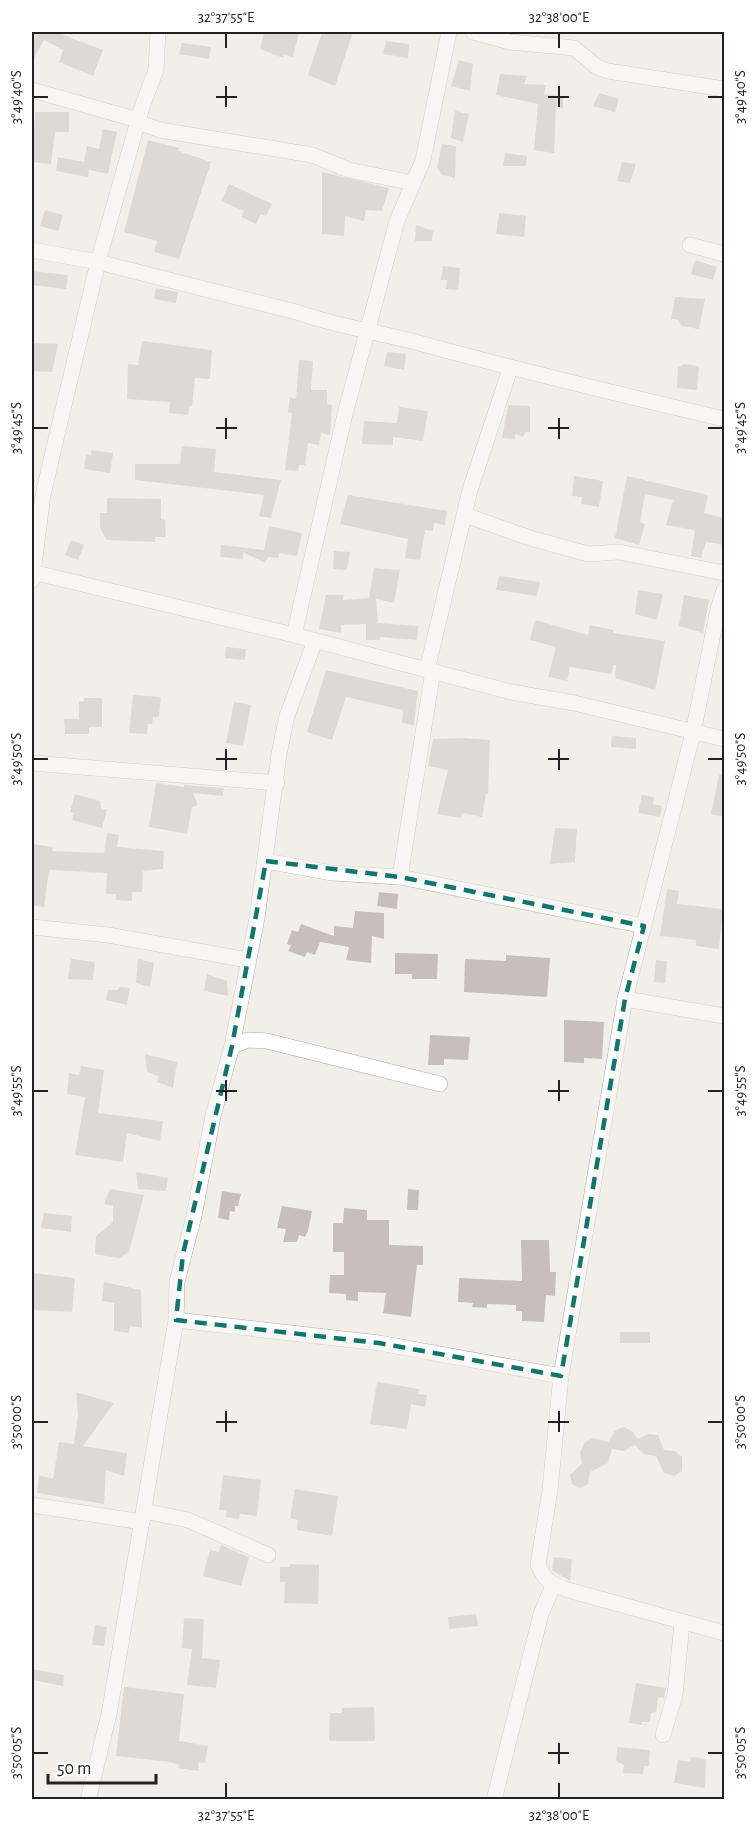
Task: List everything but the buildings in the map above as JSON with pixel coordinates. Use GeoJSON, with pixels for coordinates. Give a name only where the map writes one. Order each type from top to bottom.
{"type":"FeatureCollection","features":[{"type":"Feature","properties":{"kind":"street"},"geometry":{"type":"LineString","coordinates":[[158,32],[156,70],[138,121],[98,262],[43,495],[32,575],[294,634],[511,692],[612,712],[724,740]]}},
{"type":"Feature","properties":{"kind":"street"},"geometry":{"type":"LineString","coordinates":[[294,634],[397,221],[423,160],[449,32]]}},
{"type":"Feature","properties":{"kind":"street"},"geometry":{"type":"LineString","coordinates":[[473,32],[510,42],[574,48],[597,67],[608,70],[724,89]]}},
{"type":"Feature","properties":{"kind":"street"},"geometry":{"type":"LineString","coordinates":[[32,90],[138,121],[160,130],[312,155],[349,170],[413,183]]}},
{"type":"Feature","properties":{"kind":"street"},"geometry":{"type":"LineString","coordinates":[[690,245],[724,254]]}},
{"type":"Feature","properties":{"kind":"street"},"geometry":{"type":"LineString","coordinates":[[32,250],[98,262],[510,369],[724,419]]}},
{"type":"Feature","properties":{"kind":"street"},"geometry":{"type":"LineString","coordinates":[[400,877],[430,671],[470,490],[510,369]]}},
{"type":"Feature","properties":{"kind":"street"},"geometry":{"type":"LineString","coordinates":[[465,515],[530,538],[588,554],[620,552],[724,573]]}},
{"type":"Feature","properties":{"kind":"street"},"geometry":{"type":"LineString","coordinates":[[724,590],[693,733],[625,999],[561,1376],[550,1490],[538,1565],[542,1576],[553,1586],[724,1633]]}},
{"type":"Feature","properties":{"kind":"street"},"geometry":{"type":"LineString","coordinates":[[88,1800],[110,1714],[176,1320],[177,1282],[194,1216],[213,1116],[232,1046],[248,960],[266,861],[279,754],[287,716],[315,641]]}},
{"type":"Feature","properties":{"kind":"street"},"geometry":{"type":"LineString","coordinates":[[32,763],[277,783]]}},
{"type":"Feature","properties":{"kind":"street"},"geometry":{"type":"LineString","coordinates":[[266,861],[332,873],[400,877],[644,926]]}},
{"type":"Feature","properties":{"kind":"street"},"geometry":{"type":"LineString","coordinates":[[32,927],[108,934],[248,960]]}},
{"type":"Feature","properties":{"kind":"street"},"geometry":{"type":"LineString","coordinates":[[625,999],[724,1016]]}},
{"type":"Feature","properties":{"kind":"street"},"geometry":{"type":"LineString","coordinates":[[232,1046],[248,1040],[267,1041],[440,1084]]}},
{"type":"Feature","properties":{"kind":"street"},"geometry":{"type":"LineString","coordinates":[[176,1320],[380,1343],[561,1376]]}},
{"type":"Feature","properties":{"kind":"street"},"geometry":{"type":"LineString","coordinates":[[32,1505],[188,1520],[268,1555]]}},
{"type":"Feature","properties":{"kind":"street"},"geometry":{"type":"LineString","coordinates":[[494,1800],[541,1614],[553,1586]]}},
{"type":"Feature","properties":{"kind":"street"},"geometry":{"type":"LineString","coordinates":[[663,1735],[675,1695],[682,1623]]}},
{"type":"Feature","properties":{"kind":"highlighted area"},"geometry":{"type":"Polygon","coordinates":[[[266,861],[400,877],[644,926],[625,999],[561,1376],[379,1343],[176,1320],[183,1254],[232,1046],[266,861]]]}}]}
